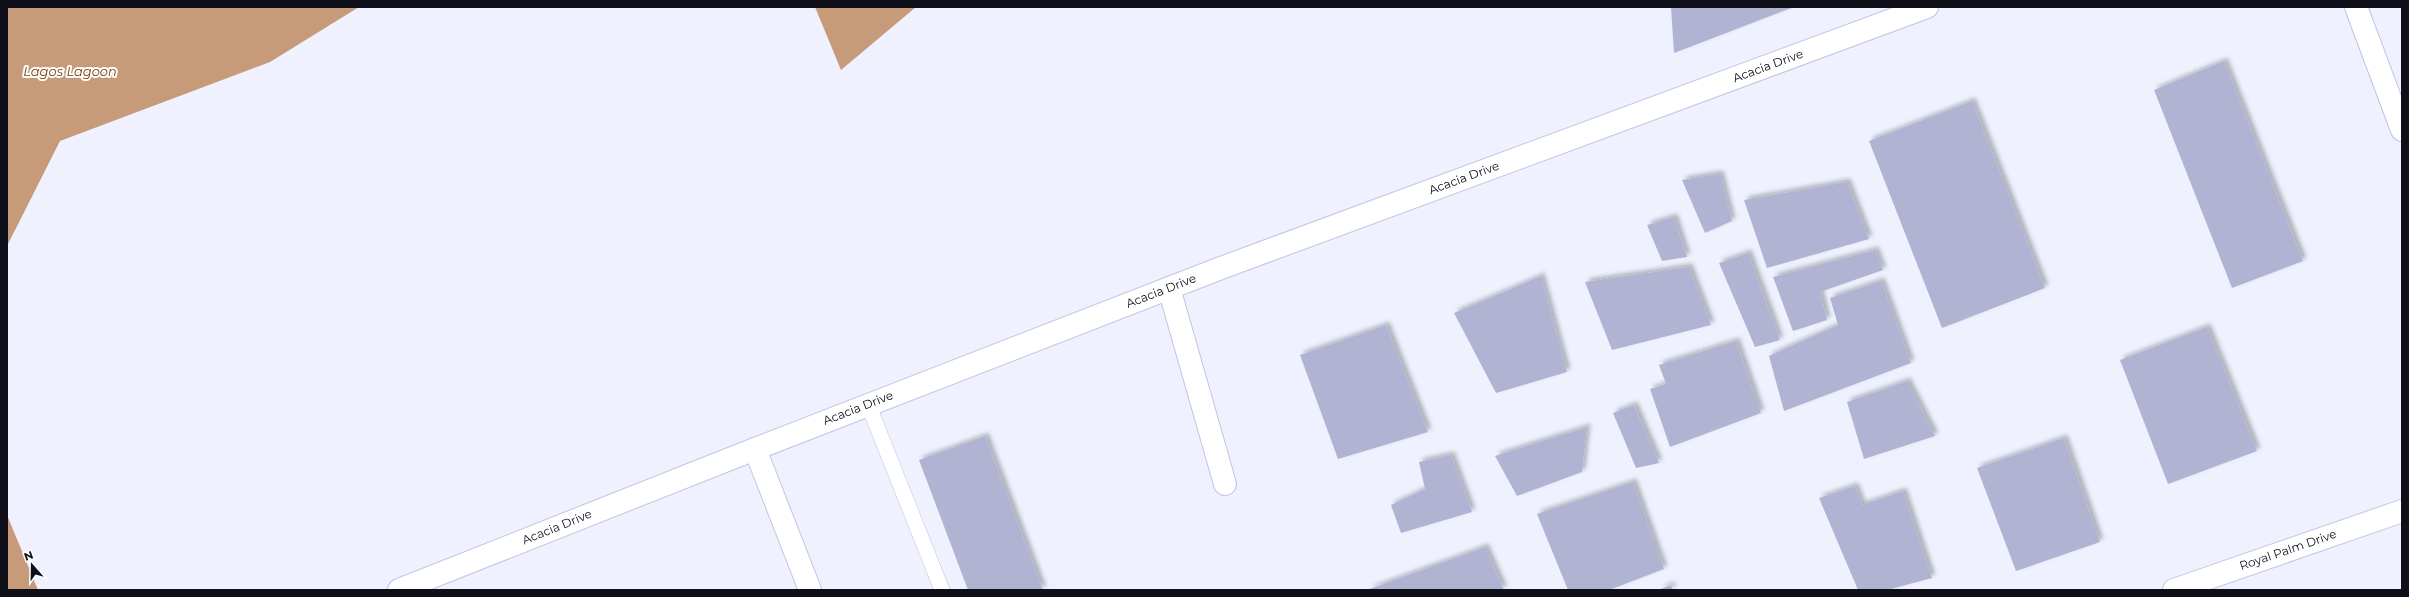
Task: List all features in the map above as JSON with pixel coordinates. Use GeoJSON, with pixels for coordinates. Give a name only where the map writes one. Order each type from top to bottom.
{"type":"FeatureCollection","features":[{"type":"Feature","properties":{"kind":"street","name":"Acacia Drive"},"geometry":{"type":"LineString","coordinates":[[399,590],[755,448],[1169,288],[1927,7]]}},
{"type":"Feature","properties":{"kind":"street"},"geometry":{"type":"LineString","coordinates":[[2356,7],[2402,130]]}},
{"type":"Feature","properties":{"kind":"street"},"geometry":{"type":"LineString","coordinates":[[1169,288],[1225,484]]}},
{"type":"Feature","properties":{"kind":"street"},"geometry":{"type":"LineString","coordinates":[[755,448],[810,590]]}},
{"type":"Feature","properties":{"kind":"street","name":"Royal Palm Drive"},"geometry":{"type":"LineString","coordinates":[[2174,590],[2402,511]]}},
{"type":"Feature","properties":{"kind":"lane"},"geometry":{"type":"LineString","coordinates":[[868,404],[942,590]]}},
{"type":"Feature","properties":{"kind":"water","name":"Lagos Lagoon"},"geometry":{"type":"Polygon","coordinates":[[[7,7],[359,7],[270,62],[60,141],[7,246],[7,7]]]}},
{"type":"Feature","properties":{"kind":"water"},"geometry":{"type":"Polygon","coordinates":[[[815,7],[916,7],[841,70],[815,7]]]}},
{"type":"Feature","properties":{"kind":"water"},"geometry":{"type":"Polygon","coordinates":[[[7,515],[38,590],[7,590],[7,515]]]}},
{"type":"Feature","properties":{"kind":"building"},"geometry":{"type":"Polygon","coordinates":[[[1671,7],[1794,7],[1674,53],[1671,7]]]}},
{"type":"Feature","properties":{"kind":"building"},"geometry":{"type":"Polygon","coordinates":[[[2224,61],[2303,261],[2232,288],[2154,90],[2224,61]]]}},
{"type":"Feature","properties":{"kind":"building"},"geometry":{"type":"Polygon","coordinates":[[[1972,101],[2045,288],[1942,328],[1869,141],[1972,101]]]}},
{"type":"Feature","properties":{"kind":"building"},"geometry":{"type":"Polygon","coordinates":[[[1720,174],[1732,221],[1705,233],[1682,180],[1720,174]]]}},
{"type":"Feature","properties":{"kind":"building"},"geometry":{"type":"Polygon","coordinates":[[[1847,182],[1869,239],[1767,268],[1744,200],[1847,182]]]}},
{"type":"Feature","properties":{"kind":"building"},"geometry":{"type":"Polygon","coordinates":[[[1674,217],[1687,257],[1662,261],[1647,225],[1674,217]]]}},
{"type":"Feature","properties":{"kind":"building"},"geometry":{"type":"Polygon","coordinates":[[[1875,250],[1883,270],[1820,292],[1827,320],[1793,331],[1773,277],[1875,250]]]}},
{"type":"Feature","properties":{"kind":"building"},"geometry":{"type":"Polygon","coordinates":[[[1748,253],[1780,340],[1755,347],[1719,263],[1748,253]]]}},
{"type":"Feature","properties":{"kind":"building"},"geometry":{"type":"Polygon","coordinates":[[[1689,267],[1711,325],[1612,350],[1585,282],[1689,267]]]}},
{"type":"Feature","properties":{"kind":"building"},"geometry":{"type":"Polygon","coordinates":[[[1541,276],[1567,372],[1496,393],[1454,313],[1541,276]]]}},
{"type":"Feature","properties":{"kind":"building"},"geometry":{"type":"Polygon","coordinates":[[[1881,281],[1911,363],[1784,411],[1769,356],[1838,325],[1830,298],[1881,281]]]}},
{"type":"Feature","properties":{"kind":"building"},"geometry":{"type":"Polygon","coordinates":[[[1386,325],[1428,432],[1338,459],[1300,355],[1386,325]]]}},
{"type":"Feature","properties":{"kind":"building"},"geometry":{"type":"Polygon","coordinates":[[[2207,327],[2257,451],[2168,484],[2120,360],[2207,327]]]}},
{"type":"Feature","properties":{"kind":"building"},"geometry":{"type":"Polygon","coordinates":[[[1736,341],[1761,413],[1670,447],[1650,389],[1666,384],[1659,365],[1736,341]]]}},
{"type":"Feature","properties":{"kind":"building"},"geometry":{"type":"Polygon","coordinates":[[[1907,381],[1935,436],[1864,459],[1847,402],[1907,381]]]}},
{"type":"Feature","properties":{"kind":"building"},"geometry":{"type":"Polygon","coordinates":[[[1634,405],[1659,463],[1636,468],[1613,413],[1634,405]]]}},
{"type":"Feature","properties":{"kind":"building"},"geometry":{"type":"Polygon","coordinates":[[[1587,427],[1582,472],[1517,496],[1495,456],[1587,427]]]}},
{"type":"Feature","properties":{"kind":"building"},"geometry":{"type":"Polygon","coordinates":[[[985,436],[1043,590],[968,590],[919,460],[985,436]]]}},
{"type":"Feature","properties":{"kind":"building"},"geometry":{"type":"Polygon","coordinates":[[[2064,438],[2100,542],[2016,571],[1977,468],[2064,438]]]}},
{"type":"Feature","properties":{"kind":"building"},"geometry":{"type":"Polygon","coordinates":[[[1451,455],[1472,512],[1401,533],[1391,505],[1425,489],[1419,462],[1451,455]]]}},
{"type":"Feature","properties":{"kind":"building"},"geometry":{"type":"Polygon","coordinates":[[[1633,482],[1664,569],[1609,590],[1568,590],[1537,514],[1633,482]]]}},
{"type":"Feature","properties":{"kind":"building"},"geometry":{"type":"Polygon","coordinates":[[[1855,486],[1862,505],[1903,491],[1932,578],[1887,590],[1858,590],[1819,498],[1855,486]]]}},
{"type":"Feature","properties":{"kind":"building"},"geometry":{"type":"Polygon","coordinates":[[[1485,547],[1504,590],[1367,590],[1485,547]]]}},
{"type":"Feature","properties":{"kind":"building"},"geometry":{"type":"Polygon","coordinates":[[[1671,585],[1673,590],[1658,590],[1671,585]]]}}]}
